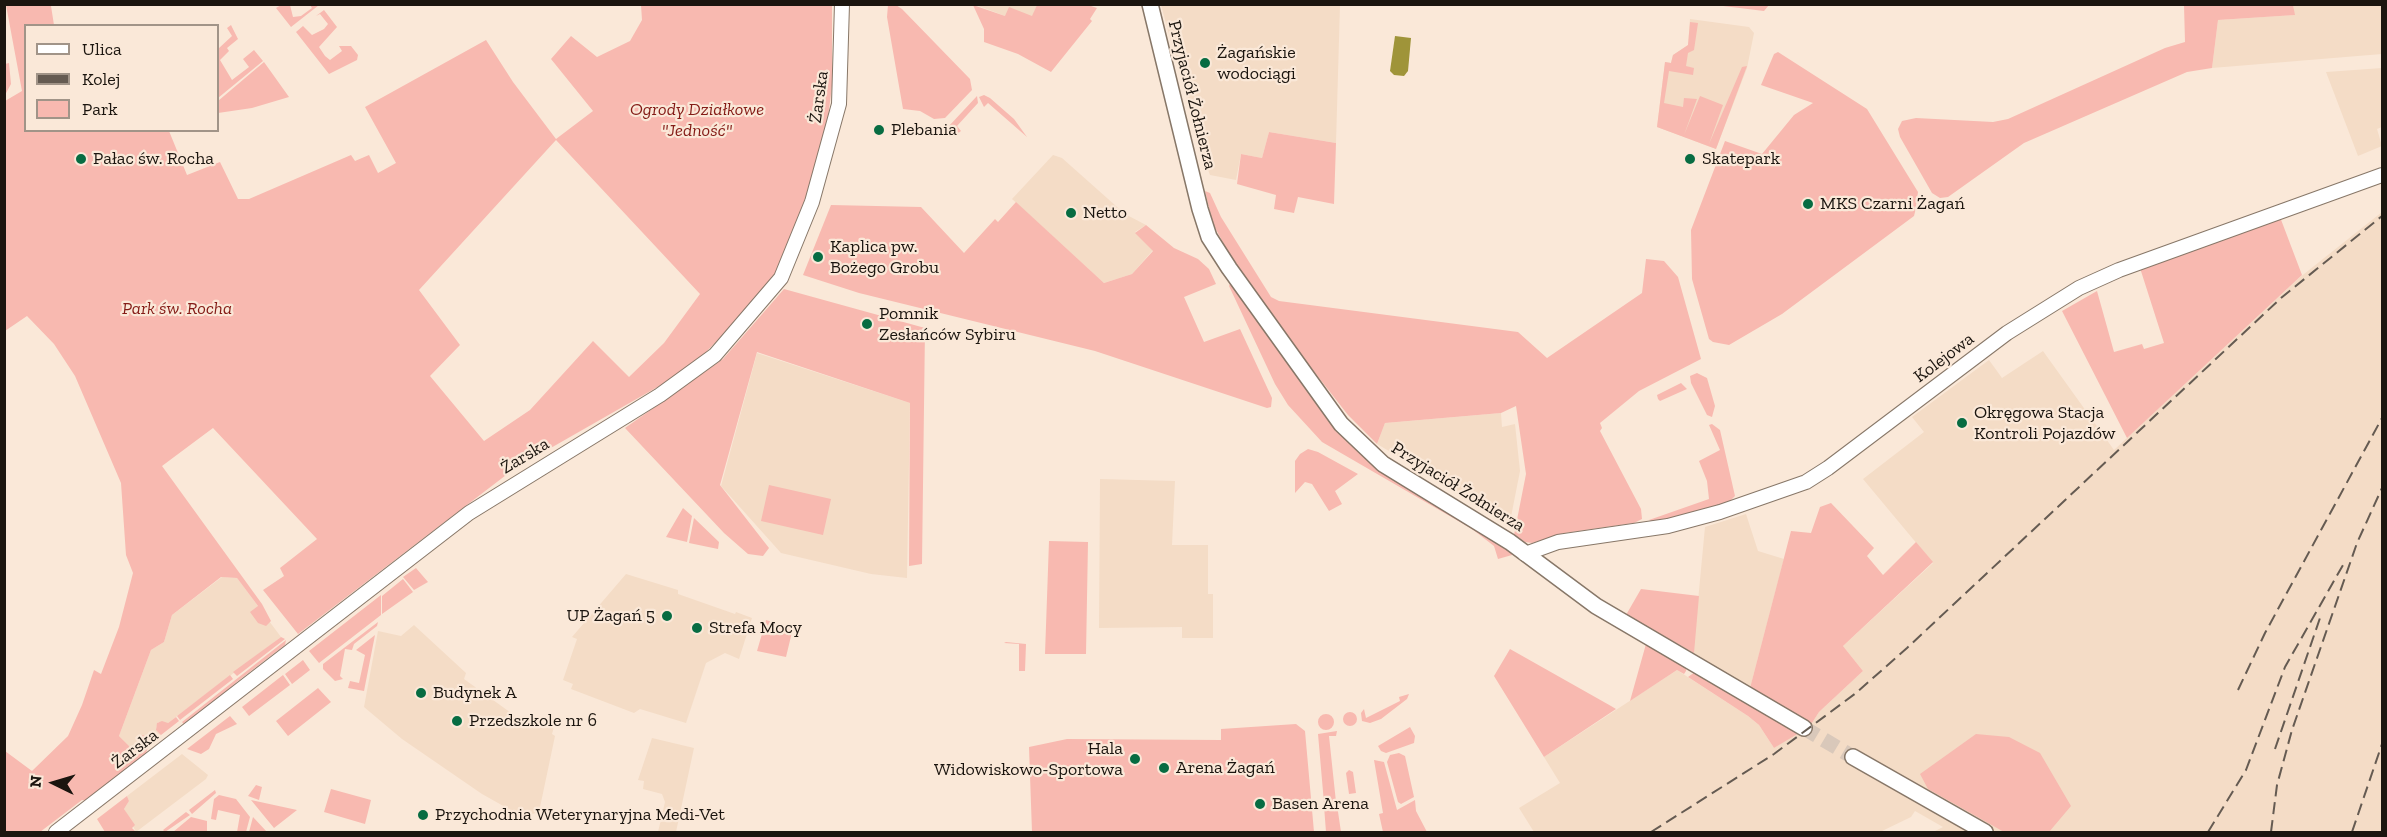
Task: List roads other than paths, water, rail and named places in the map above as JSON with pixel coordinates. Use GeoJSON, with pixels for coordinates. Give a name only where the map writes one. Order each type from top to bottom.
{"type":"FeatureCollection","features":[{"type":"Feature","properties":{"kind":"main road","name":"Przyjaciół Żołnierza"},"geometry":{"type":"LineString","coordinates":[[1150,4],[1203,219],[1213,244],[1341,424],[1371,454],[1525,554],[1596,606],[1804,728]]}},
{"type":"Feature","properties":{"kind":"main road"},"geometry":{"type":"LineString","coordinates":[[1853,757],[1985,832]]}},
{"type":"Feature","properties":{"kind":"street","name":"Żarska"},"geometry":{"type":"LineString","coordinates":[[56,832],[469,513],[666,391],[715,355],[781,278],[808,213],[839,104],[842,4]]}},
{"type":"Feature","properties":{"kind":"street","name":"Kolejowa"},"geometry":{"type":"LineString","coordinates":[[1525,554],[1558,542],[1668,526],[1743,504],[1806,482],[1828,468],[2007,333],[2079,288],[2108,274],[2382,174]]}},
{"type":"Feature","properties":{"kind":"tunnel"},"geometry":{"type":"LineString","coordinates":[[1804,728],[1853,757]]}},
{"type":"Feature","properties":{"kind":"railway"},"geometry":{"type":"LineString","coordinates":[[1651,832],[1774,754],[1856,693],[2281,298],[2382,216]]}},
{"type":"Feature","properties":{"kind":"railway"},"geometry":{"type":"LineString","coordinates":[[2238,690],[2265,633],[2382,418]]}},
{"type":"Feature","properties":{"kind":"railway"},"geometry":{"type":"LineString","coordinates":[[2271,832],[2277,785],[2292,730],[2357,543],[2382,488]]}},
{"type":"Feature","properties":{"kind":"railway"},"geometry":{"type":"LineString","coordinates":[[2208,832],[2246,770],[2285,667],[2343,565]]}},
{"type":"Feature","properties":{"kind":"railway"},"geometry":{"type":"LineString","coordinates":[[2275,749],[2320,618]]}},
{"type":"Feature","properties":{"kind":"railway"},"geometry":{"type":"LineString","coordinates":[[2352,832],[2382,744]]}},
{"type":"Feature","properties":{"kind":"place","name":"Żagańskie wodociągi"},"geometry":{"type":"Point","coordinates":[1205,63]}},
{"type":"Feature","properties":{"kind":"place","name":"Plebania"},"geometry":{"type":"Point","coordinates":[879,130]}},
{"type":"Feature","properties":{"kind":"place","name":"Pałac św. Rocha"},"geometry":{"type":"Point","coordinates":[81,159]}},
{"type":"Feature","properties":{"kind":"place","name":"Skatepark"},"geometry":{"type":"Point","coordinates":[1690,159]}},
{"type":"Feature","properties":{"kind":"place","name":"MKS Czarni Żagań"},"geometry":{"type":"Point","coordinates":[1808,204]}},
{"type":"Feature","properties":{"kind":"place","name":"Netto"},"geometry":{"type":"Point","coordinates":[1071,213]}},
{"type":"Feature","properties":{"kind":"place","name":"Kaplica pw. Bożego Grobu"},"geometry":{"type":"Point","coordinates":[818,257]}},
{"type":"Feature","properties":{"kind":"place","name":"Pomnik Zesłańców Sybiru"},"geometry":{"type":"Point","coordinates":[867,324]}},
{"type":"Feature","properties":{"kind":"place","name":"Okręgowa Stacja Kontroli Pojazdów"},"geometry":{"type":"Point","coordinates":[1962,423]}},
{"type":"Feature","properties":{"kind":"place","name":"UP Żagań 5"},"geometry":{"type":"Point","coordinates":[667,616]}},
{"type":"Feature","properties":{"kind":"place","name":"Strefa Mocy"},"geometry":{"type":"Point","coordinates":[697,628]}},
{"type":"Feature","properties":{"kind":"place","name":"Budynek A"},"geometry":{"type":"Point","coordinates":[421,693]}},
{"type":"Feature","properties":{"kind":"place","name":"Przedszkole nr 6"},"geometry":{"type":"Point","coordinates":[457,721]}},
{"type":"Feature","properties":{"kind":"place","name":"Hala Widowiskowo-Sportowa"},"geometry":{"type":"Point","coordinates":[1135,759]}},
{"type":"Feature","properties":{"kind":"place","name":"Arena Żagań"},"geometry":{"type":"Point","coordinates":[1164,768]}},
{"type":"Feature","properties":{"kind":"place","name":"Basen Arena"},"geometry":{"type":"Point","coordinates":[1260,804]}},
{"type":"Feature","properties":{"kind":"place","name":"Przychodnia Weterynaryjna Medi-Vet"},"geometry":{"type":"Point","coordinates":[423,815]}},
{"type":"Feature","properties":{"kind":"park label","name":"Ogrody Działkowe \"Jedność\""},"geometry":{"type":"Point","coordinates":[697,120]}},
{"type":"Feature","properties":{"kind":"park label","name":"Park św. Rocha"},"geometry":{"type":"Point","coordinates":[177,309]}}]}
